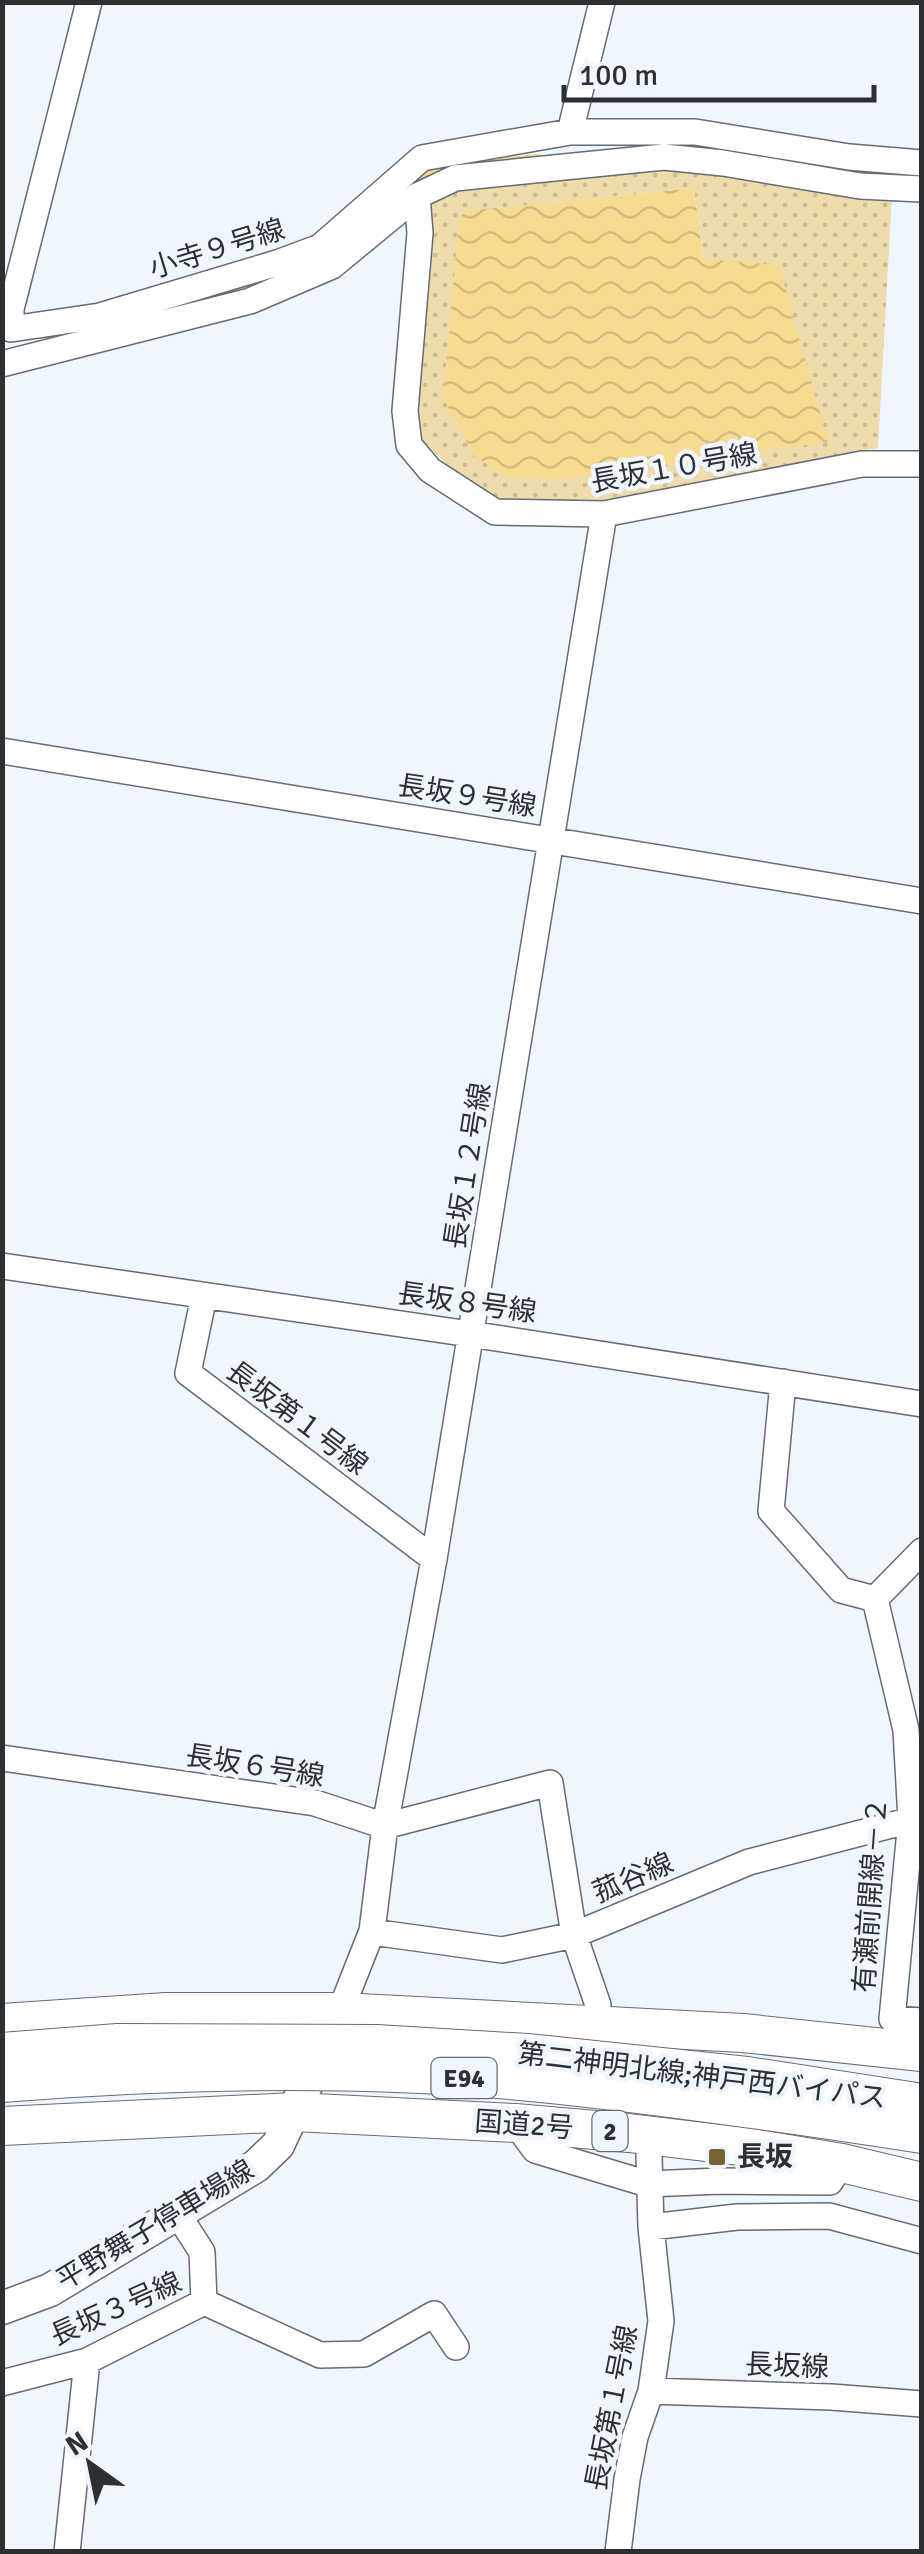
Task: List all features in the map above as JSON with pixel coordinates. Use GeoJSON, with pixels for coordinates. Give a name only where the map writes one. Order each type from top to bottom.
{"type":"FeatureCollection","features":[{"type":"Feature","properties":{"kind":"highway"},"geometry":{"type":"LineString","coordinates":[[2,2023],[166,2012],[340,2012],[743,2033],[922,2052]]}},
{"type":"Feature","properties":{"kind":"highway","name":"第二神明北線;神戸西バイパス"},"geometry":{"type":"LineString","coordinates":[[2,2052],[118,2044],[395,2045],[527,2053],[746,2076],[922,2103]]}},
{"type":"Feature","properties":{"kind":"highway","name":"第二神明北線;神戸西バイパス"},"geometry":{"type":"LineString","coordinates":[[2,2083],[114,2074],[399,2074],[529,2082],[748,2106],[922,2134]]}},
{"type":"Feature","properties":{"kind":"highway","name":"国道2号"},"geometry":{"type":"LineString","coordinates":[[2,2126],[294,2112],[515,2123],[720,2144],[842,2163],[922,2182]]}},
{"type":"Feature","properties":{"kind":"main road","name":"平野舞子停車場線"},"geometry":{"type":"LineString","coordinates":[[2,2308],[50,2290],[256,2166],[278,2144],[340,2012]]}},
{"type":"Feature","properties":{"kind":"street"},"geometry":{"type":"LineString","coordinates":[[89,2],[12,310],[10,349],[250,301],[332,266],[417,196],[454,178],[726,151],[860,186],[922,188]]}},
{"type":"Feature","properties":{"kind":"street"},"geometry":{"type":"LineString","coordinates":[[570,132],[602,2]]}},
{"type":"Feature","properties":{"kind":"street","name":"小寺９号線"},"geometry":{"type":"LineString","coordinates":[[10,349],[100,316],[320,247],[422,158],[570,132],[695,132],[726,151],[922,163]]}},
{"type":"Feature","properties":{"kind":"street","name":"長坂１０号線"},"geometry":{"type":"LineString","coordinates":[[417,196],[420,234],[406,411],[409,444],[430,470],[494,512],[604,514],[862,464],[922,464]]}},
{"type":"Feature","properties":{"kind":"street","name":"長坂１２号線"},"geometry":{"type":"LineString","coordinates":[[340,2012],[372,1932],[385,1826],[434,1559],[604,514]]}},
{"type":"Feature","properties":{"kind":"street","name":"長坂９号線"},"geometry":{"type":"LineString","coordinates":[[2,751],[922,901]]}},
{"type":"Feature","properties":{"kind":"street","name":"長坂８号線"},"geometry":{"type":"LineString","coordinates":[[2,1266],[922,1404]]}},
{"type":"Feature","properties":{"kind":"street","name":"長坂第１号線"},"geometry":{"type":"LineString","coordinates":[[204,1296],[188,1373],[434,1559]]}},
{"type":"Feature","properties":{"kind":"street"},"geometry":{"type":"LineString","coordinates":[[783,1382],[771,1511],[841,1590],[875,1598],[922,1551]]}},
{"type":"Feature","properties":{"kind":"street","name":"有瀬前開線－２"},"geometry":{"type":"LineString","coordinates":[[875,1598],[906,1730],[911,1820],[892,2020],[922,2021]]}},
{"type":"Feature","properties":{"kind":"street","name":"長坂６号線"},"geometry":{"type":"LineString","coordinates":[[2,1758],[315,1803],[385,1826]]}},
{"type":"Feature","properties":{"kind":"street"},"geometry":{"type":"LineString","coordinates":[[385,1826],[550,1783],[574,1934],[598,2005]]}},
{"type":"Feature","properties":{"kind":"street","name":"菰谷線"},"geometry":{"type":"LineString","coordinates":[[372,1932],[502,1950],[574,1934],[750,1862],[911,1820]]}},
{"type":"Feature","properties":{"kind":"street"},"geometry":{"type":"LineString","coordinates":[[607,2040],[649,2116]]}},
{"type":"Feature","properties":{"kind":"street"},"geometry":{"type":"LineString","coordinates":[[882,2114],[887,2067]]}},
{"type":"Feature","properties":{"kind":"street"},"geometry":{"type":"LineString","coordinates":[[631,2084],[794,2099],[922,2121]]}},
{"type":"Feature","properties":{"kind":"street"},"geometry":{"type":"LineString","coordinates":[[515,2123],[534,2150],[648,2184],[720,2180],[830,2182],[842,2163]]}},
{"type":"Feature","properties":{"kind":"street","name":"長坂第１号線"},"geometry":{"type":"LineString","coordinates":[[618,2552],[635,2437],[651,2392],[661,2321],[651,2227],[649,2156]]}},
{"type":"Feature","properties":{"kind":"street"},"geometry":{"type":"LineString","coordinates":[[178,2212],[202,2252],[204,2302]]}},
{"type":"Feature","properties":{"kind":"street"},"geometry":{"type":"LineString","coordinates":[[651,2227],[737,2217],[829,2216],[922,2240]]}},
{"type":"Feature","properties":{"kind":"street","name":"長坂３号線"},"geometry":{"type":"LineString","coordinates":[[2,2384],[87,2362],[204,2302],[320,2355],[364,2354],[434,2314],[456,2347]]}},
{"type":"Feature","properties":{"kind":"street"},"geometry":{"type":"LineString","coordinates":[[67,2552],[87,2362]]}},
{"type":"Feature","properties":{"kind":"street","name":"長坂線"},"geometry":{"type":"LineString","coordinates":[[651,2392],[922,2404]]}},
{"type":"Feature","properties":{"kind":"shaded area"},"geometry":{"type":"Polygon","coordinates":[[[679,169],[892,195],[878,448],[613,501],[519,506],[482,496],[417,437],[428,234],[424,197],[457,184],[679,169]],[[694,188],[466,211],[459,219],[703,259],[694,188]]]}},
{"type":"Feature","properties":{"kind":"water"},"geometry":{"type":"Polygon","coordinates":[[[694,188],[703,259],[779,265],[828,442],[561,479],[507,477],[474,456],[443,398],[459,219],[465,211],[694,188]]]}},
{"type":"Feature","properties":{"kind":"waterway"},"geometry":{"type":"LineString","coordinates":[[413,179],[444,166],[538,157]]}},
{"type":"Feature","properties":{"kind":"waterway"},"geometry":{"type":"LineString","coordinates":[[838,170],[875,175]]}},
{"type":"Feature","properties":{"kind":"waterway"},"geometry":{"type":"LineString","coordinates":[[903,176],[922,176]]}},
{"type":"Feature","properties":{"kind":"waterway"},"geometry":{"type":"LineString","coordinates":[[226,295],[271,279]]}},
{"type":"Feature","properties":{"kind":"place","name":"長坂"},"geometry":{"type":"Point","coordinates":[717,2157]}}]}
